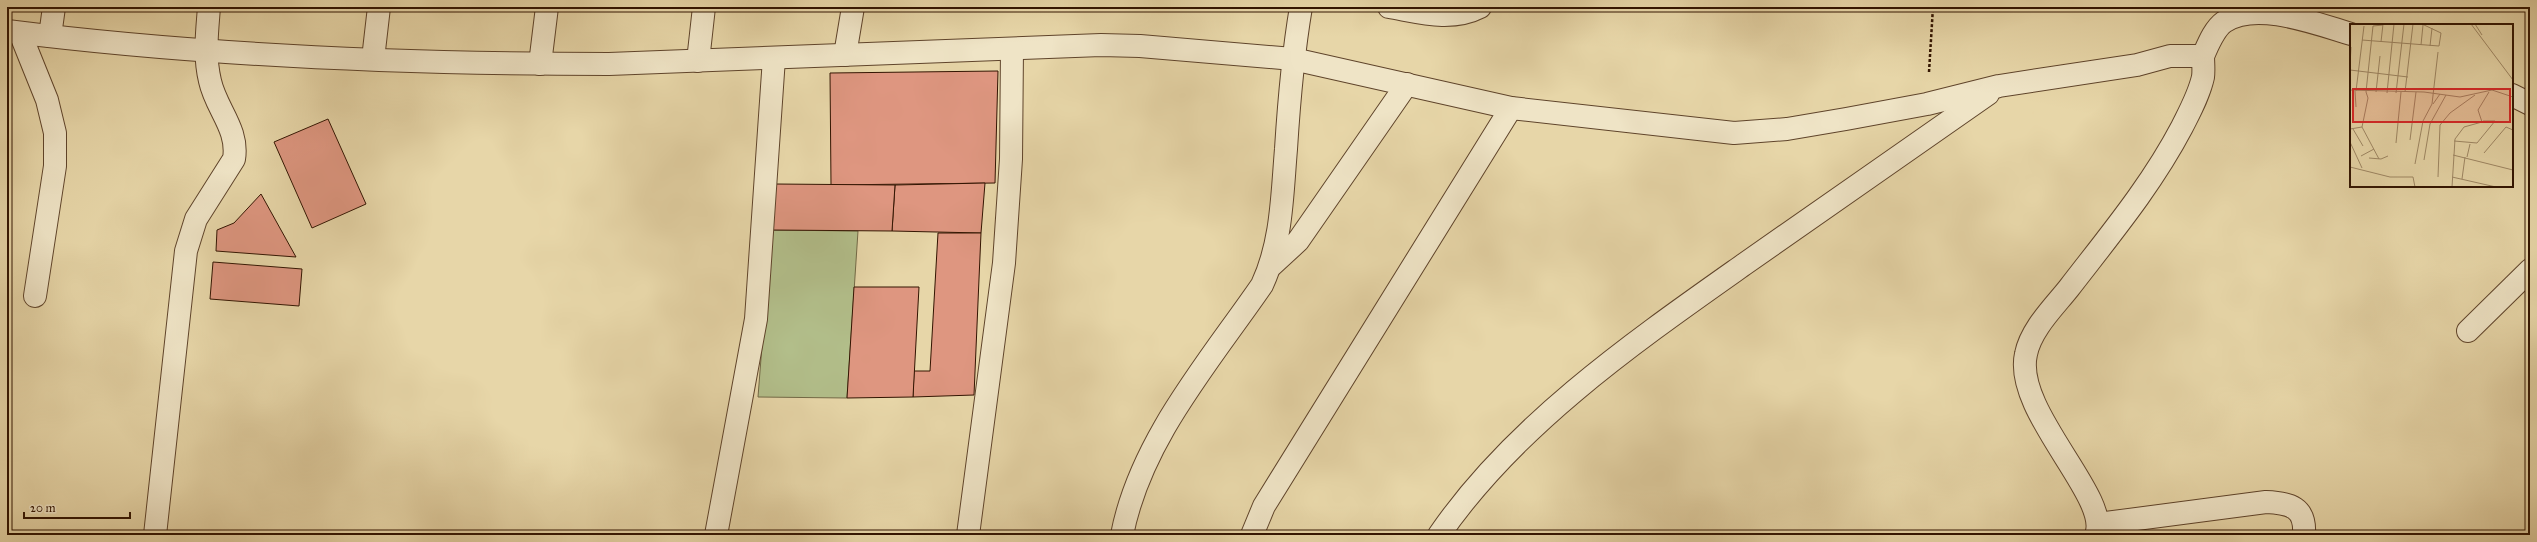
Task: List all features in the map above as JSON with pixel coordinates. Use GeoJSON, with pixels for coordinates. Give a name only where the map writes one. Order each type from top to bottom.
{"type":"FeatureCollection","features":[{"type":"Feature","properties":{"kind":"street"},"geometry":{"type":"LineString","coordinates":[[50,36],[54,7]]}},
{"type":"Feature","properties":{"kind":"street"},"geometry":{"type":"LineString","coordinates":[[155,535],[186,251],[196,219],[234,159],[236,148],[234,136],[210,83],[205,51],[210,7]]}},
{"type":"Feature","properties":{"kind":"street"},"geometry":{"type":"LineString","coordinates":[[374,59],[378,7]]}},
{"type":"Feature","properties":{"kind":"street"},"geometry":{"type":"LineString","coordinates":[[540,64],[547,7]]}},
{"type":"Feature","properties":{"kind":"street"},"geometry":{"type":"LineString","coordinates":[[698,61],[704,7]]}},
{"type":"Feature","properties":{"kind":"street"},"geometry":{"type":"LineString","coordinates":[[845,55],[853,7]]}},
{"type":"Feature","properties":{"kind":"street"},"geometry":{"type":"LineString","coordinates":[[1122,535],[1132,497],[1168,421],[1262,285],[1272,265],[1281,218],[1293,59],[1301,7]]}},
{"type":"Feature","properties":{"kind":"street"},"geometry":{"type":"LineString","coordinates":[[1389,7],[1440,16],[1466,14],[1480,7]]}},
{"type":"Feature","properties":{"kind":"street"},"geometry":{"type":"LineString","coordinates":[[2304,535],[2305,525],[2300,513],[2291,506],[2280,503],[2266,502],[2097,530],[2091,503],[2031,398],[2024,367],[2026,352],[2044,319],[2137,200],[2170,151],[2194,104],[2203,77],[2203,56],[2211,40],[2223,23],[2239,15],[2256,12],[2278,15],[2350,34]]}},
{"type":"Feature","properties":{"kind":"street"},"geometry":{"type":"LineString","coordinates":[[14,32],[205,51],[374,59],[540,64],[698,61],[1012,49],[1140,46],[1293,59],[1511,108],[1734,133],[1787,129],[1927,104],[1999,86],[2129,66],[2170,56],[2203,56]]}},
{"type":"Feature","properties":{"kind":"street"},"geometry":{"type":"LineString","coordinates":[[14,32],[47,100],[55,133],[55,166],[35,296]]}},
{"type":"Feature","properties":{"kind":"street"},"geometry":{"type":"LineString","coordinates":[[968,535],[1004,263],[1011,159],[1012,49]]}},
{"type":"Feature","properties":{"kind":"street"},"geometry":{"type":"LineString","coordinates":[[716,535],[756,319],[774,58]]}},
{"type":"Feature","properties":{"kind":"street"},"geometry":{"type":"LineString","coordinates":[[1272,265],[1298,241],[1407,84]]}},
{"type":"Feature","properties":{"kind":"street"},"geometry":{"type":"LineString","coordinates":[[1439,535],[1461,503],[1510,451],[1572,394],[1656,326],[1999,86]]}},
{"type":"Feature","properties":{"kind":"street"},"geometry":{"type":"LineString","coordinates":[[2513,96],[2530,104]]}},
{"type":"Feature","properties":{"kind":"street"},"geometry":{"type":"LineString","coordinates":[[1252,535],[1272,493],[1511,108]]}},
{"type":"Feature","properties":{"kind":"street"},"geometry":{"type":"LineString","coordinates":[[2468,331],[2530,270]]}},
{"type":"Feature","properties":{"kind":"path"},"geometry":{"type":"LineString","coordinates":[[1927,104],[1932,7]]}},
{"type":"Feature","properties":{"kind":"green space"},"geometry":{"type":"Polygon","coordinates":[[[771,230],[858,231],[847,398],[758,397],[771,230]]]}},
{"type":"Feature","properties":{"kind":"building"},"geometry":{"type":"Polygon","coordinates":[[[998,71],[995,183],[831,185],[830,73],[998,71]]]}},
{"type":"Feature","properties":{"kind":"building"},"geometry":{"type":"Polygon","coordinates":[[[328,119],[366,204],[312,228],[274,142],[328,119]]]}},
{"type":"Feature","properties":{"kind":"building"},"geometry":{"type":"Polygon","coordinates":[[[985,183],[981,233],[892,231],[895,185],[985,183]]]}},
{"type":"Feature","properties":{"kind":"building"},"geometry":{"type":"Polygon","coordinates":[[[775,184],[895,185],[892,231],[771,230],[775,184]]]}},
{"type":"Feature","properties":{"kind":"building"},"geometry":{"type":"Polygon","coordinates":[[[261,194],[296,257],[216,251],[217,230],[234,223],[261,194]]]}},
{"type":"Feature","properties":{"kind":"building"},"geometry":{"type":"Polygon","coordinates":[[[938,233],[981,233],[974,395],[913,397],[914,371],[930,371],[938,233]]]}},
{"type":"Feature","properties":{"kind":"building"},"geometry":{"type":"Polygon","coordinates":[[[213,262],[302,269],[299,306],[210,299],[213,262]]]}},
{"type":"Feature","properties":{"kind":"building"},"geometry":{"type":"Polygon","coordinates":[[[854,287],[919,287],[913,397],[847,398],[854,287]]]}}]}
